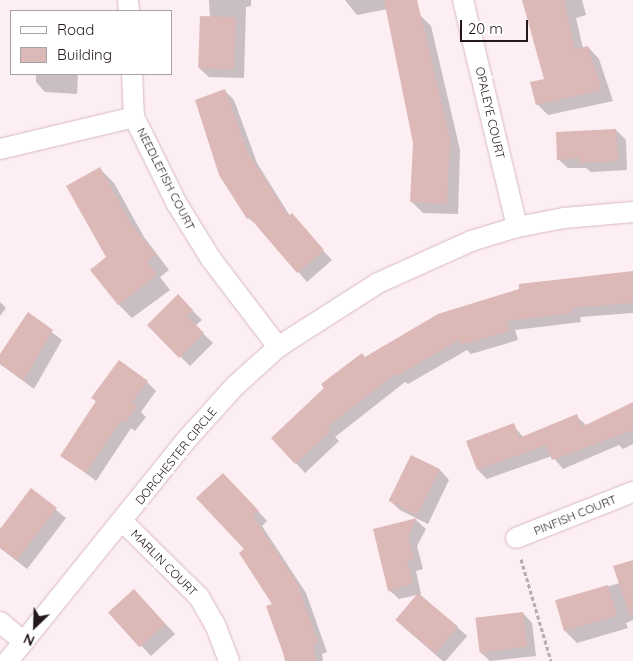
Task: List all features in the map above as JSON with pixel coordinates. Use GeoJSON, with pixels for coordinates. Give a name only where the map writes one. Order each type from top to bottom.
{"type":"FeatureCollection","features":[{"type":"Feature","properties":{"kind":"street","name":"OPALEYE COURT"},"geometry":{"type":"LineString","coordinates":[[463,0],[517,227]]}},
{"type":"Feature","properties":{"kind":"street","name":"NEEDLEFISH COURT"},"geometry":{"type":"LineString","coordinates":[[132,75],[134,117],[194,234],[278,347]]}},
{"type":"Feature","properties":{"kind":"street"},"geometry":{"type":"LineString","coordinates":[[0,149],[134,117]]}},
{"type":"Feature","properties":{"kind":"street","name":"DORCHESTER CIRCLE"},"geometry":{"type":"LineString","coordinates":[[8,661],[211,412],[278,347],[378,283],[471,241],[517,227],[564,218],[633,212]]}},
{"type":"Feature","properties":{"kind":"street","name":"PINFISH COURT"},"geometry":{"type":"LineString","coordinates":[[516,538],[633,492]]}},
{"type":"Feature","properties":{"kind":"street","name":"MARLIN COURT"},"geometry":{"type":"LineString","coordinates":[[122,522],[198,597],[216,627],[229,661]]}},
{"type":"Feature","properties":{"kind":"street"},"geometry":{"type":"LineString","coordinates":[[0,622],[24,641]]}},
{"type":"Feature","properties":{"kind":"path"},"geometry":{"type":"LineString","coordinates":[[516,538],[551,661]]}},
{"type":"Feature","properties":{"kind":"building"},"geometry":{"type":"Polygon","coordinates":[[[384,0],[417,0],[450,138],[447,204],[410,202],[413,143],[384,0]]]}},
{"type":"Feature","properties":{"kind":"building"},"geometry":{"type":"Polygon","coordinates":[[[522,0],[564,0],[575,49],[588,46],[602,90],[536,105],[530,82],[544,79],[522,0]]]}},
{"type":"Feature","properties":{"kind":"building"},"geometry":{"type":"Polygon","coordinates":[[[200,16],[236,17],[234,69],[198,68],[200,16]]]}},
{"type":"Feature","properties":{"kind":"building"},"geometry":{"type":"Polygon","coordinates":[[[225,89],[248,153],[288,216],[292,213],[324,250],[297,273],[249,217],[247,219],[219,175],[195,100],[225,89]]]}},
{"type":"Feature","properties":{"kind":"building"},"geometry":{"type":"Polygon","coordinates":[[[616,129],[618,161],[580,163],[579,158],[557,160],[556,132],[616,129]]]}},
{"type":"Feature","properties":{"kind":"building"},"geometry":{"type":"Polygon","coordinates":[[[100,167],[130,222],[156,255],[147,262],[157,275],[118,305],[90,270],[106,257],[66,186],[100,167]]]}},
{"type":"Feature","properties":{"kind":"building"},"geometry":{"type":"Polygon","coordinates":[[[633,271],[633,303],[571,308],[572,313],[506,321],[510,331],[460,345],[459,340],[397,376],[396,373],[327,427],[331,431],[295,464],[271,438],[324,388],[321,384],[362,353],[365,357],[438,314],[519,289],[519,284],[633,271]]]}},
{"type":"Feature","properties":{"kind":"building"},"geometry":{"type":"Polygon","coordinates":[[[178,294],[193,310],[187,316],[204,333],[179,358],[147,325],[178,294]]]}},
{"type":"Feature","properties":{"kind":"building"},"geometry":{"type":"Polygon","coordinates":[[[28,312],[53,330],[24,380],[0,364],[0,354],[28,312]]]}},
{"type":"Feature","properties":{"kind":"building"},"geometry":{"type":"Polygon","coordinates":[[[119,360],[148,381],[132,402],[138,406],[125,423],[121,420],[86,473],[60,456],[96,401],[91,398],[119,360]]]}},
{"type":"Feature","properties":{"kind":"building"},"geometry":{"type":"Polygon","coordinates":[[[633,402],[633,430],[552,460],[546,445],[477,470],[466,441],[514,423],[519,438],[577,414],[582,427],[633,402]]]}},
{"type":"Feature","properties":{"kind":"building"},"geometry":{"type":"Polygon","coordinates":[[[411,455],[440,469],[417,515],[389,501],[411,455]]]}},
{"type":"Feature","properties":{"kind":"building"},"geometry":{"type":"Polygon","coordinates":[[[223,473],[259,511],[253,516],[297,583],[318,642],[313,644],[316,661],[286,661],[266,606],[272,604],[239,553],[244,549],[196,498],[223,473]]]}},
{"type":"Feature","properties":{"kind":"building"},"geometry":{"type":"Polygon","coordinates":[[[31,488],[57,508],[17,560],[0,548],[0,529],[31,488]]]}},
{"type":"Feature","properties":{"kind":"building"},"geometry":{"type":"Polygon","coordinates":[[[417,518],[408,536],[414,559],[407,561],[413,584],[388,591],[373,529],[417,518]]]}},
{"type":"Feature","properties":{"kind":"building"},"geometry":{"type":"Polygon","coordinates":[[[633,560],[633,615],[630,616],[613,566],[633,560]]]}},
{"type":"Feature","properties":{"kind":"building"},"geometry":{"type":"Polygon","coordinates":[[[608,585],[617,616],[564,631],[555,600],[608,585]]]}},
{"type":"Feature","properties":{"kind":"building"},"geometry":{"type":"Polygon","coordinates":[[[134,589],[165,624],[139,647],[108,612],[134,589]]]}},
{"type":"Feature","properties":{"kind":"building"},"geometry":{"type":"Polygon","coordinates":[[[418,593],[458,626],[435,653],[396,620],[418,593]]]}},
{"type":"Feature","properties":{"kind":"building"},"geometry":{"type":"Polygon","coordinates":[[[523,612],[527,647],[480,653],[475,618],[523,612]]]}}]}
